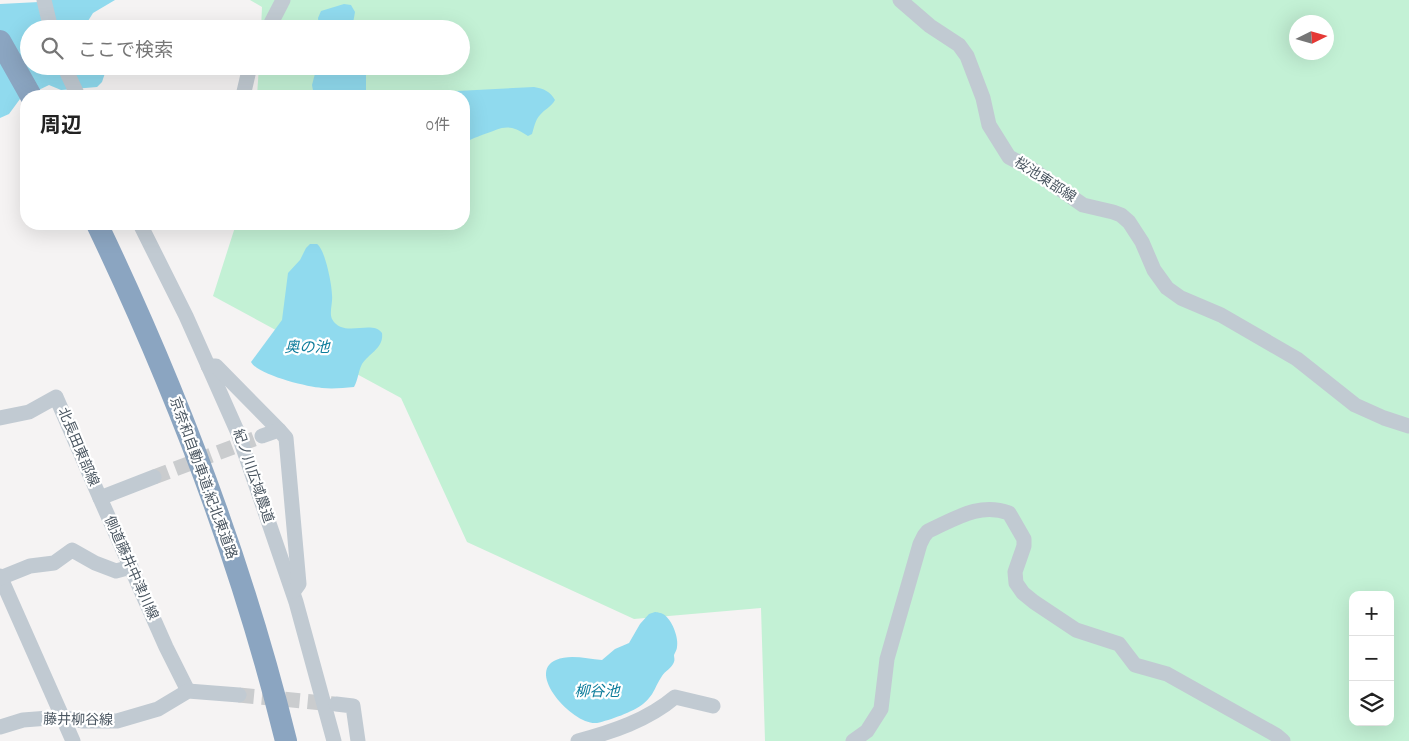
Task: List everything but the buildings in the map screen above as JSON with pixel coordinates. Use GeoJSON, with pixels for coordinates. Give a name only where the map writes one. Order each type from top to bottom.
{"type":"FeatureCollection","features":[{"type":"Feature","properties":{"kind":"highway"},"geometry":{"type":"LineString","coordinates":[[0,41],[28,90]]}},
{"type":"Feature","properties":{"kind":"highway","name":"京奈和自動車道;紀北東道路"},"geometry":{"type":"LineString","coordinates":[[99,230],[135,305],[201,467],[260,643],[286,741]]}},
{"type":"Feature","properties":{"kind":"street"},"geometry":{"type":"LineString","coordinates":[[44,0],[49,20]]}},
{"type":"Feature","properties":{"kind":"street"},"geometry":{"type":"LineString","coordinates":[[273,20],[283,0]]}},
{"type":"Feature","properties":{"kind":"street","name":"桜池東部線"},"geometry":{"type":"LineString","coordinates":[[900,0],[930,26],[959,45],[968,56],[983,98],[990,125],[1009,157],[1030,168],[1083,205],[1121,215],[1135,229],[1154,270],[1167,288],[1182,298],[1220,315],[1297,358],[1355,405],[1384,418],[1409,426]]}},
{"type":"Feature","properties":{"kind":"street"},"geometry":{"type":"LineString","coordinates":[[68,75],[75,90]]}},
{"type":"Feature","properties":{"kind":"street"},"geometry":{"type":"LineString","coordinates":[[244,90],[248,75]]}},
{"type":"Feature","properties":{"kind":"street","name":"紀ノ川広域農道"},"geometry":{"type":"LineString","coordinates":[[143,230],[238,433],[293,592],[334,741]]}},
{"type":"Feature","properties":{"kind":"street"},"geometry":{"type":"LineString","coordinates":[[208,366],[216,366],[286,438],[299,584],[293,592]]}},
{"type":"Feature","properties":{"kind":"street","name":"北長田東部線"},"geometry":{"type":"LineString","coordinates":[[0,418],[29,412],[56,397],[100,498]]}},
{"type":"Feature","properties":{"kind":"street"},"geometry":{"type":"LineString","coordinates":[[262,436],[279,430]]}},
{"type":"Feature","properties":{"kind":"street","name":"側道藤井中津川線"},"geometry":{"type":"LineString","coordinates":[[154,477],[100,498],[166,648],[188,691]]}},
{"type":"Feature","properties":{"kind":"street"},"geometry":{"type":"LineString","coordinates":[[853,741],[867,731],[881,709],[887,659],[920,544],[924,536],[928,531],[968,512],[990,508],[1009,513],[1023,537],[1024,546],[1015,572],[1016,583],[1023,593],[1034,602],[1076,630],[1119,644],[1135,664],[1167,674],[1276,735],[1283,741]]}},
{"type":"Feature","properties":{"kind":"street"},"geometry":{"type":"LineString","coordinates":[[73,741],[0,577],[30,566],[54,563],[72,550],[95,563],[116,571],[131,567]]}},
{"type":"Feature","properties":{"kind":"street"},"geometry":{"type":"LineString","coordinates":[[188,691],[239,695]]}},
{"type":"Feature","properties":{"kind":"street","name":"藤井柳谷線"},"geometry":{"type":"LineString","coordinates":[[0,726],[23,720],[62,717],[82,721],[117,721],[158,708],[188,691]]}},
{"type":"Feature","properties":{"kind":"street"},"geometry":{"type":"LineString","coordinates":[[578,741],[636,722],[652,714],[675,697],[713,706]]}},
{"type":"Feature","properties":{"kind":"street"},"geometry":{"type":"LineString","coordinates":[[336,704],[353,706],[358,741]]}},
{"type":"Feature","properties":{"kind":"green space"},"geometry":{"type":"Polygon","coordinates":[[[250,0],[1409,0],[1409,741],[765,741],[761,608],[634,619],[467,542],[401,398],[213,296],[234,230],[470,230],[470,90],[257,90],[258,75],[470,75],[470,20],[261,20],[262,7],[250,0]]]}},
{"type":"Feature","properties":{"kind":"water"},"geometry":{"type":"Polygon","coordinates":[[[41,0],[115,0],[93,13],[89,20],[20,20],[20,75],[104,75],[102,82],[97,87],[61,90],[49,85],[39,90],[20,90],[20,99],[9,114],[0,118],[0,4],[39,2],[41,0]]]}},
{"type":"Feature","properties":{"kind":"water"},"geometry":{"type":"Polygon","coordinates":[[[344,4],[351,5],[355,12],[354,20],[318,20],[321,11],[344,4]]]}},
{"type":"Feature","properties":{"kind":"water"},"geometry":{"type":"Polygon","coordinates":[[[315,75],[366,75],[366,90],[313,90],[315,75]]]}},
{"type":"Feature","properties":{"kind":"water"},"geometry":{"type":"Polygon","coordinates":[[[534,87],[551,94],[555,100],[538,117],[532,134],[528,136],[515,129],[505,128],[470,140],[470,90],[534,87]]]}},
{"type":"Feature","properties":{"kind":"water","name":"奥の池"},"geometry":{"type":"Polygon","coordinates":[[[310,244],[317,244],[323,253],[332,290],[332,319],[343,328],[372,328],[382,333],[381,343],[362,364],[354,387],[322,388],[295,383],[273,376],[255,367],[251,362],[282,320],[288,273],[300,260],[310,244]]]}},
{"type":"Feature","properties":{"kind":"water","name":"柳谷池"},"geometry":{"type":"Polygon","coordinates":[[[655,612],[666,616],[672,624],[677,639],[677,648],[673,664],[662,676],[652,694],[639,707],[615,718],[597,723],[587,722],[566,708],[556,698],[546,676],[548,667],[556,660],[567,657],[579,657],[602,660],[615,649],[629,643],[640,624],[649,614],[655,612]]]}},
{"type":"Feature","properties":{"kind":"tunnel"},"geometry":{"type":"LineString","coordinates":[[154,477],[262,436]]}},
{"type":"Feature","properties":{"kind":"tunnel"},"geometry":{"type":"LineString","coordinates":[[239,695],[334,704]]}}]}
